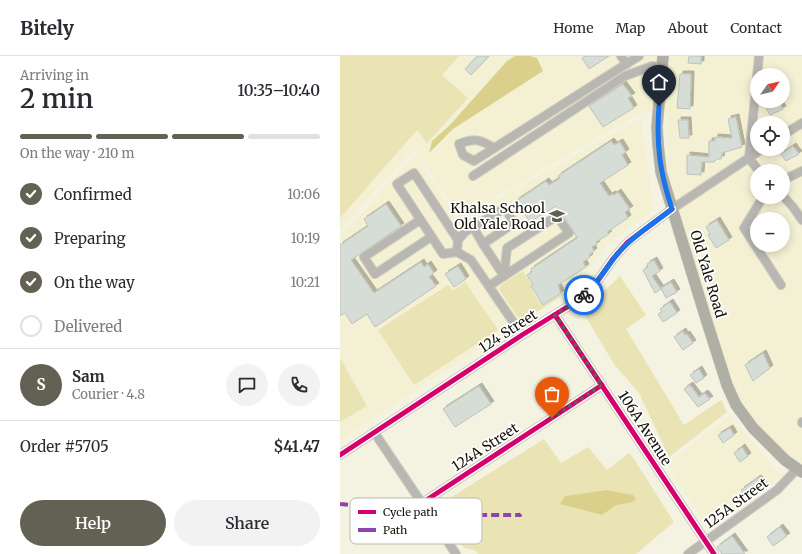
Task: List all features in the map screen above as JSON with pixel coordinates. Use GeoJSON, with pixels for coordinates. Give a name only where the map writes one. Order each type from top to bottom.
{"type":"FeatureCollection","features":[{"type":"Feature","properties":{"kind":"main road","name":"Old Yale Road"},"geometry":{"type":"LineString","coordinates":[[663,61],[658,119],[658,144],[661,172],[727,385],[736,405],[748,422],[775,451],[799,471]]}},
{"type":"Feature","properties":{"kind":"street"},"geometry":{"type":"LineString","coordinates":[[621,56],[627,64]]}},
{"type":"Feature","properties":{"kind":"street"},"geometry":{"type":"LineString","coordinates":[[494,148],[639,56]]}},
{"type":"Feature","properties":{"kind":"street"},"geometry":{"type":"LineString","coordinates":[[754,164],[749,158],[759,56]]}},
{"type":"Feature","properties":{"kind":"street"},"geometry":{"type":"LineString","coordinates":[[473,176],[625,76],[663,61]]}},
{"type":"Feature","properties":{"kind":"street"},"geometry":{"type":"LineString","coordinates":[[790,131],[802,123]]}},
{"type":"Feature","properties":{"kind":"street","name":"124 Street"},"geometry":{"type":"LineString","coordinates":[[340,456],[522,335],[580,299],[594,286],[613,259],[628,242],[672,209],[752,156]]}},
{"type":"Feature","properties":{"kind":"street"},"geometry":{"type":"LineString","coordinates":[[790,177],[802,172]]}},
{"type":"Feature","properties":{"kind":"street"},"geometry":{"type":"LineString","coordinates":[[458,240],[414,173],[397,184],[443,254],[457,252],[471,260],[522,335]]}},
{"type":"Feature","properties":{"kind":"street"},"geometry":{"type":"LineString","coordinates":[[758,204],[744,228],[781,285]]}},
{"type":"Feature","properties":{"kind":"street"},"geometry":{"type":"LineString","coordinates":[[790,204],[802,220]]}},
{"type":"Feature","properties":{"kind":"street"},"geometry":{"type":"LineString","coordinates":[[457,252],[458,240],[465,232],[504,208],[514,223],[483,244]]}},
{"type":"Feature","properties":{"kind":"street"},"geometry":{"type":"LineString","coordinates":[[488,286],[504,276],[569,234],[557,216],[507,248],[504,276]]}},
{"type":"Feature","properties":{"kind":"street"},"geometry":{"type":"LineString","coordinates":[[420,220],[364,257],[375,274],[432,237]]}},
{"type":"Feature","properties":{"kind":"street"},"geometry":{"type":"LineString","coordinates":[[473,227],[504,276]]}},
{"type":"Feature","properties":{"kind":"street","name":"106A Avenue"},"geometry":{"type":"LineString","coordinates":[[555,315],[714,554]]}},
{"type":"Feature","properties":{"kind":"street","name":"124A Street"},"geometry":{"type":"LineString","coordinates":[[430,498],[602,385]]}},
{"type":"Feature","properties":{"kind":"street"},"geometry":{"type":"LineString","coordinates":[[374,432],[419,498]]}},
{"type":"Feature","properties":{"kind":"street","name":"125A Street"},"geometry":{"type":"LineString","coordinates":[[688,554],[777,490],[799,471]]}},
{"type":"Feature","properties":{"kind":"street"},"geometry":{"type":"LineString","coordinates":[[449,544],[456,554]]}},
{"type":"Feature","properties":{"kind":"shaded area"},"geometry":{"type":"Polygon","coordinates":[[[340,56],[802,56],[802,467],[776,446],[739,404],[714,333],[668,169],[667,114],[644,111],[460,217],[414,148],[340,230],[340,56]]]}},
{"type":"Feature","properties":{"kind":"shaded area"},"geometry":{"type":"Polygon","coordinates":[[[340,56],[459,56],[442,75],[468,98],[427,143],[417,130],[340,218],[340,56]]]}},
{"type":"Feature","properties":{"kind":"shaded area"},"geometry":{"type":"Polygon","coordinates":[[[515,56],[530,56],[537,58],[543,71],[453,129],[429,153],[432,141],[449,126],[507,61],[515,56]]]}},
{"type":"Feature","properties":{"kind":"shaded area"},"geometry":{"type":"Polygon","coordinates":[[[641,118],[653,210],[607,245],[576,288],[443,372],[340,440],[340,236],[416,154],[458,222],[641,118]]]}},
{"type":"Feature","properties":{"kind":"shaded area"},"geometry":{"type":"Polygon","coordinates":[[[523,271],[539,301],[560,287],[565,294],[521,322],[499,289],[501,285],[523,271]]]}},
{"type":"Feature","properties":{"kind":"shaded area"},"geometry":{"type":"Polygon","coordinates":[[[620,276],[646,315],[626,329],[684,425],[721,400],[727,412],[669,457],[639,393],[614,364],[583,312],[620,276]]]}},
{"type":"Feature","properties":{"kind":"shaded area"},"geometry":{"type":"Polygon","coordinates":[[[465,282],[498,330],[414,385],[378,330],[448,285],[452,291],[465,282]]]}},
{"type":"Feature","properties":{"kind":"shaded area"},"geometry":{"type":"Polygon","coordinates":[[[340,358],[367,406],[340,422],[340,358]]]}},
{"type":"Feature","properties":{"kind":"shaded area"},"geometry":{"type":"Polygon","coordinates":[[[730,415],[780,476],[708,528],[667,464],[730,415]]]}},
{"type":"Feature","properties":{"kind":"shaded area"},"geometry":{"type":"Polygon","coordinates":[[[544,439],[561,463],[588,447],[607,470],[629,453],[674,522],[636,554],[478,554],[476,551],[463,547],[461,544],[482,544],[482,498],[450,498],[544,439]],[[606,490],[565,496],[591,502],[610,504],[628,503],[636,500],[606,490]]]}},
{"type":"Feature","properties":{"kind":"shaded area"},"geometry":{"type":"Polygon","coordinates":[[[606,490],[633,495],[636,500],[629,503],[616,505],[602,515],[560,504],[565,496],[606,490]]]}},
{"type":"Feature","properties":{"kind":"building"},"geometry":{"type":"Polygon","coordinates":[[[477,56],[489,56],[471,75],[465,69],[477,56]]]}},
{"type":"Feature","properties":{"kind":"building"},"geometry":{"type":"Polygon","coordinates":[[[586,56],[609,56],[589,69],[582,58],[586,56]]]}},
{"type":"Feature","properties":{"kind":"building"},"geometry":{"type":"Polygon","coordinates":[[[689,56],[701,56],[701,64],[688,63],[689,56]]]}},
{"type":"Feature","properties":{"kind":"building"},"geometry":{"type":"Polygon","coordinates":[[[680,74],[691,74],[690,109],[677,108],[680,74]]]}},
{"type":"Feature","properties":{"kind":"building"},"geometry":{"type":"Polygon","coordinates":[[[623,84],[632,96],[628,98],[634,108],[603,127],[589,106],[623,84]]]}},
{"type":"Feature","properties":{"kind":"building"},"geometry":{"type":"Polygon","coordinates":[[[766,108],[783,109],[770,115],[766,108]]]}},
{"type":"Feature","properties":{"kind":"building"},"geometry":{"type":"Polygon","coordinates":[[[736,117],[742,147],[722,153],[721,159],[717,159],[714,162],[702,162],[701,175],[687,174],[687,155],[709,157],[709,141],[715,141],[715,137],[732,138],[728,119],[736,117]]]}},
{"type":"Feature","properties":{"kind":"building"},"geometry":{"type":"Polygon","coordinates":[[[678,120],[688,120],[689,138],[680,138],[678,120]]]}},
{"type":"Feature","properties":{"kind":"building"},"geometry":{"type":"Polygon","coordinates":[[[611,141],[614,145],[620,142],[626,152],[622,155],[628,165],[600,183],[609,196],[618,192],[630,209],[625,212],[628,218],[607,232],[609,234],[596,242],[597,244],[592,247],[594,251],[589,255],[590,257],[583,262],[586,267],[558,285],[561,293],[543,305],[531,286],[533,285],[527,275],[532,272],[531,269],[577,238],[556,206],[530,222],[516,201],[546,181],[549,185],[560,178],[558,176],[611,141]]]}},
{"type":"Feature","properties":{"kind":"building"},"geometry":{"type":"Polygon","coordinates":[[[793,146],[799,154],[786,161],[782,156],[790,156],[790,148],[793,146]]]}},
{"type":"Feature","properties":{"kind":"building"},"geometry":{"type":"Polygon","coordinates":[[[386,204],[401,226],[351,260],[374,293],[421,262],[424,267],[428,264],[434,273],[429,277],[436,286],[375,327],[367,314],[352,324],[345,313],[340,316],[340,245],[368,226],[364,219],[386,204]]]}},
{"type":"Feature","properties":{"kind":"building"},"geometry":{"type":"Polygon","coordinates":[[[717,220],[729,240],[716,248],[708,235],[710,234],[706,227],[717,220]]]}},
{"type":"Feature","properties":{"kind":"building"},"geometry":{"type":"Polygon","coordinates":[[[654,260],[660,271],[652,276],[661,289],[655,293],[643,270],[648,267],[647,264],[654,260]]]}},
{"type":"Feature","properties":{"kind":"building"},"geometry":{"type":"Polygon","coordinates":[[[458,266],[466,279],[454,287],[445,274],[458,266]]]}},
{"type":"Feature","properties":{"kind":"building"},"geometry":{"type":"Polygon","coordinates":[[[671,282],[677,292],[666,298],[661,288],[671,282]]]}},
{"type":"Feature","properties":{"kind":"building"},"geometry":{"type":"Polygon","coordinates":[[[670,302],[677,313],[663,322],[658,314],[662,312],[660,309],[670,302]]]}},
{"type":"Feature","properties":{"kind":"building"},"geometry":{"type":"Polygon","coordinates":[[[683,331],[693,343],[683,350],[674,337],[683,331]]]}},
{"type":"Feature","properties":{"kind":"building"},"geometry":{"type":"Polygon","coordinates":[[[763,353],[770,368],[753,381],[745,365],[763,353]]]}},
{"type":"Feature","properties":{"kind":"building"},"geometry":{"type":"Polygon","coordinates":[[[699,369],[704,378],[696,383],[690,375],[699,369]]]}},
{"type":"Feature","properties":{"kind":"building"},"geometry":{"type":"Polygon","coordinates":[[[690,385],[699,397],[705,393],[710,399],[698,407],[684,389],[690,385]]]}},
{"type":"Feature","properties":{"kind":"building"},"geometry":{"type":"Polygon","coordinates":[[[479,386],[491,404],[455,427],[443,409],[479,386]]]}},
{"type":"Feature","properties":{"kind":"building"},"geometry":{"type":"Polygon","coordinates":[[[730,428],[734,435],[723,443],[718,435],[730,428]]]}},
{"type":"Feature","properties":{"kind":"building"},"geometry":{"type":"Polygon","coordinates":[[[742,447],[748,456],[740,462],[734,453],[742,447]]]}},
{"type":"Feature","properties":{"kind":"building"},"geometry":{"type":"Polygon","coordinates":[[[758,478],[764,486],[747,498],[741,490],[758,478]]]}},
{"type":"Feature","properties":{"kind":"building"},"geometry":{"type":"Polygon","coordinates":[[[780,527],[787,536],[773,546],[767,537],[780,527]]]}},
{"type":"Feature","properties":{"kind":"building"},"geometry":{"type":"Polygon","coordinates":[[[732,536],[745,554],[722,554],[717,547],[732,536]]]}},
{"type":"Feature","properties":{"kind":"marked path"},"geometry":{"type":"LineString","coordinates":[[340,504],[350,505]]}},
{"type":"Feature","properties":{"kind":"marked path"},"geometry":{"type":"LineString","coordinates":[[482,515],[521,514]]}},
{"type":"Feature","properties":{"kind":"cycle path"},"geometry":{"type":"LineString","coordinates":[[340,455],[522,335],[580,299],[594,286],[613,259],[628,242],[672,209]]}},
{"type":"Feature","properties":{"kind":"cycle path"},"geometry":{"type":"LineString","coordinates":[[555,315],[714,554]]}},
{"type":"Feature","properties":{"kind":"cycle path"},"geometry":{"type":"LineString","coordinates":[[430,498],[602,385]]}},
{"type":"Feature","properties":{"kind":"way so far"},"geometry":{"type":"LineString","coordinates":[[552,418],[602,385],[555,315],[584,295]]}},
{"type":"Feature","properties":{"kind":"place","name":"Khalsa School Old Yale Road"},"geometry":{"type":"Point","coordinates":[557,216]}},
{"type":"Feature","properties":{"kind":"route"},"geometry":{"type":"LineString","coordinates":[[584,295],[600,279],[613,259],[628,242],[672,209],[661,172],[658,144],[659,106]]}}]}
